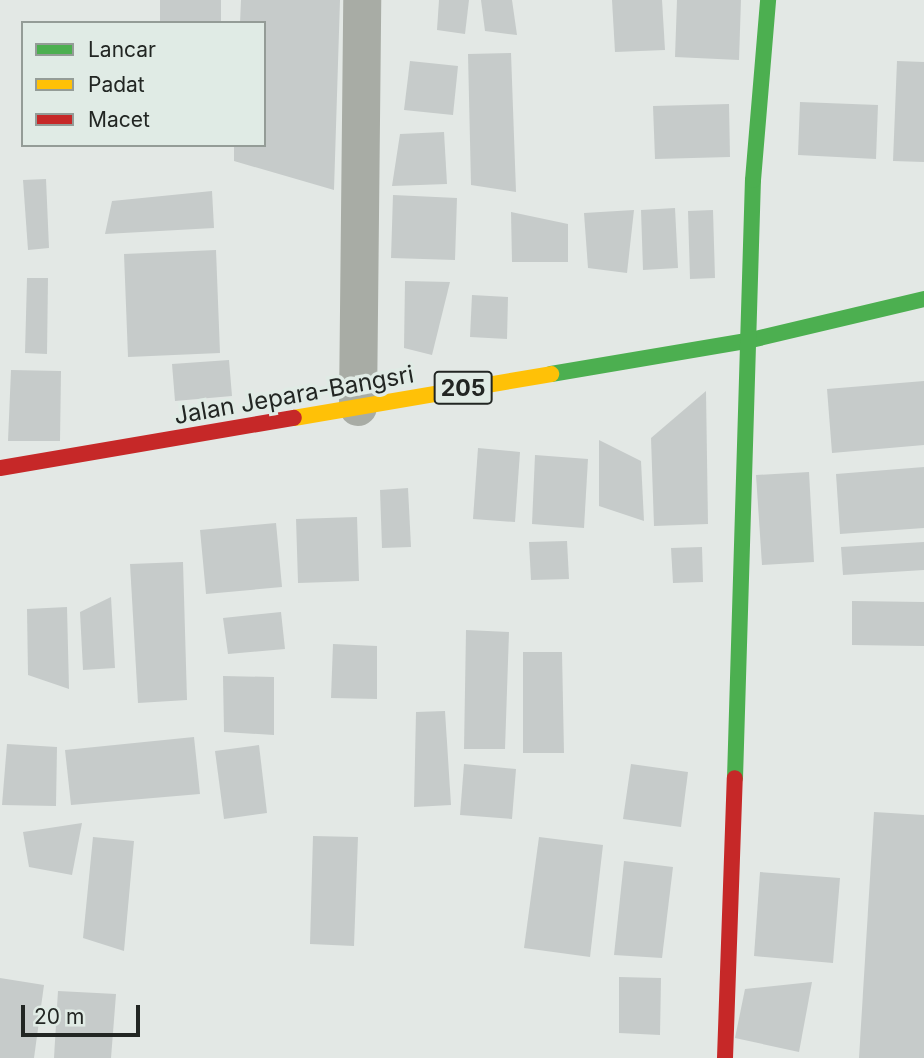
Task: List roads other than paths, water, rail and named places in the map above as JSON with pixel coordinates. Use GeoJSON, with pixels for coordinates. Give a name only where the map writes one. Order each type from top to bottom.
{"type":"FeatureCollection","features":[{"type":"Feature","properties":{"kind":"street"},"geometry":{"type":"LineString","coordinates":[[358,407],[362,0]]}},
{"type":"Feature","properties":{"kind":"street"},"geometry":{"type":"LineString","coordinates":[[725,1058],[751,340],[753,180],[768,0]]}},
{"type":"Feature","properties":{"kind":"street","name":"Jalan Jepara-Bangsri"},"geometry":{"type":"LineString","coordinates":[[0,468],[751,340],[924,299]]}}]}
